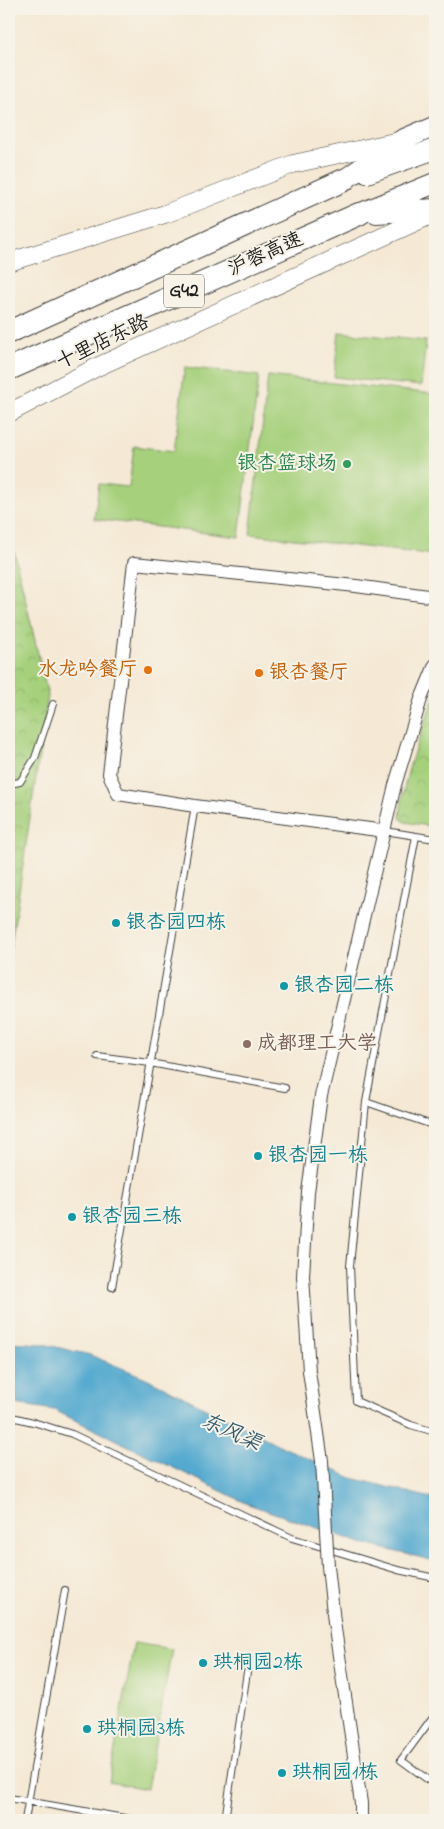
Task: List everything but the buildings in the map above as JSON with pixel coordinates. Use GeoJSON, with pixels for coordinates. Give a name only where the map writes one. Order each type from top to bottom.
{"type":"FeatureCollection","features":[{"type":"Feature","properties":{"kind":"highway","name":"沪蓉高速"},"geometry":{"type":"LineString","coordinates":[[9,332],[344,180]]}},
{"type":"Feature","properties":{"kind":"highway","name":"沪蓉高速"},"geometry":{"type":"LineString","coordinates":[[9,369],[359,214]]}},
{"type":"Feature","properties":{"kind":"main road"},"geometry":{"type":"LineString","coordinates":[[344,180],[402,140],[435,126]]}},
{"type":"Feature","properties":{"kind":"main road"},"geometry":{"type":"LineString","coordinates":[[344,180],[435,149]]}},
{"type":"Feature","properties":{"kind":"main road"},"geometry":{"type":"LineString","coordinates":[[359,214],[435,183]]}},
{"type":"Feature","properties":{"kind":"main road"},"geometry":{"type":"LineString","coordinates":[[359,214],[435,209]]}},
{"type":"Feature","properties":{"kind":"street"},"geometry":{"type":"LineString","coordinates":[[9,262],[165,214],[293,164],[402,140]]}},
{"type":"Feature","properties":{"kind":"street","name":"十里店东路"},"geometry":{"type":"LineString","coordinates":[[9,413],[97,368],[435,213]]}},
{"type":"Feature","properties":{"kind":"street"},"geometry":{"type":"LineString","coordinates":[[385,831],[118,794],[108,774],[134,563],[356,586],[435,597]]}},
{"type":"Feature","properties":{"kind":"street"},"geometry":{"type":"LineString","coordinates":[[362,1820],[362,1803],[334,1622],[328,1566],[322,1461],[308,1371],[304,1276],[308,1192],[321,1096],[395,785],[421,699],[435,665]]}},
{"type":"Feature","properties":{"kind":"lane"},"geometry":{"type":"LineString","coordinates":[[9,784],[20,782],[35,758],[53,704]]}},
{"type":"Feature","properties":{"kind":"lane"},"geometry":{"type":"LineString","coordinates":[[112,1287],[195,806]]}},
{"type":"Feature","properties":{"kind":"lane"},"geometry":{"type":"LineString","coordinates":[[385,831],[435,839]]}},
{"type":"Feature","properties":{"kind":"lane"},"geometry":{"type":"LineString","coordinates":[[416,836],[366,1102],[350,1266],[356,1401],[411,1425],[435,1432]]}},
{"type":"Feature","properties":{"kind":"lane"},"geometry":{"type":"LineString","coordinates":[[97,1056],[150,1063],[286,1088]]}},
{"type":"Feature","properties":{"kind":"lane"},"geometry":{"type":"LineString","coordinates":[[366,1102],[435,1126]]}},
{"type":"Feature","properties":{"kind":"lane"},"geometry":{"type":"LineString","coordinates":[[12,1417],[72,1434],[292,1538],[398,1570],[435,1578]]}},
{"type":"Feature","properties":{"kind":"lane"},"geometry":{"type":"LineString","coordinates":[[24,1820],[65,1590]]}},
{"type":"Feature","properties":{"kind":"lane"},"geometry":{"type":"LineString","coordinates":[[225,1820],[247,1672]]}},
{"type":"Feature","properties":{"kind":"lane"},"geometry":{"type":"LineString","coordinates":[[435,1714],[401,1760],[435,1786]]}},
{"type":"Feature","properties":{"kind":"lane"},"geometry":{"type":"LineString","coordinates":[[9,1798],[126,1820],[136,1820]]}},
{"type":"Feature","properties":{"kind":"green space"},"geometry":{"type":"Polygon","coordinates":[[[339,332],[426,341],[421,386],[334,377],[339,332]]]}},
{"type":"Feature","properties":{"kind":"green space","name":"银杏篮球场"},"geometry":{"type":"Polygon","coordinates":[[[185,367],[259,376],[239,537],[94,519],[99,484],[129,487],[134,446],[174,451],[185,367]]]}},
{"type":"Feature","properties":{"kind":"green space","name":"银杏篮球场"},"geometry":{"type":"Polygon","coordinates":[[[268,376],[435,394],[435,555],[250,534],[268,376]]]}},
{"type":"Feature","properties":{"kind":"green space"},"geometry":{"type":"Polygon","coordinates":[[[9,530],[48,696],[9,959],[9,530]]]}},
{"type":"Feature","properties":{"kind":"green space"},"geometry":{"type":"Polygon","coordinates":[[[435,696],[435,827],[405,822],[400,818],[408,771],[435,696]]]}},
{"type":"Feature","properties":{"kind":"green space"},"geometry":{"type":"Polygon","coordinates":[[[134,1643],[172,1649],[147,1789],[109,1782],[134,1643]]]}},
{"type":"Feature","properties":{"kind":"water","name":"东风渠"},"geometry":{"type":"Polygon","coordinates":[[[9,1342],[43,1344],[90,1355],[146,1378],[283,1447],[352,1478],[435,1499],[435,1561],[364,1544],[248,1504],[54,1410],[9,1403],[9,1342]]]}},
{"type":"Feature","properties":{"kind":"place","name":"银杏篮球场"},"geometry":{"type":"Point","coordinates":[347,464]}},
{"type":"Feature","properties":{"kind":"place","name":"水龙吟餐厅"},"geometry":{"type":"Point","coordinates":[148,670]}},
{"type":"Feature","properties":{"kind":"place","name":"银杏餐厅"},"geometry":{"type":"Point","coordinates":[259,673]}},
{"type":"Feature","properties":{"kind":"place","name":"银杏园四栋"},"geometry":{"type":"Point","coordinates":[116,923]}},
{"type":"Feature","properties":{"kind":"place","name":"银杏园二栋"},"geometry":{"type":"Point","coordinates":[284,986]}},
{"type":"Feature","properties":{"kind":"place","name":"成都理工大学"},"geometry":{"type":"Point","coordinates":[247,1044]}},
{"type":"Feature","properties":{"kind":"place","name":"银杏园一栋"},"geometry":{"type":"Point","coordinates":[258,1156]}},
{"type":"Feature","properties":{"kind":"place","name":"银杏园三栋"},"geometry":{"type":"Point","coordinates":[72,1217]}},
{"type":"Feature","properties":{"kind":"place","name":"珙桐园2栋"},"geometry":{"type":"Point","coordinates":[203,1663]}},
{"type":"Feature","properties":{"kind":"place","name":"珙桐园3栋"},"geometry":{"type":"Point","coordinates":[87,1729]}},
{"type":"Feature","properties":{"kind":"place","name":"珙桐园1栋"},"geometry":{"type":"Point","coordinates":[282,1773]}}]}
